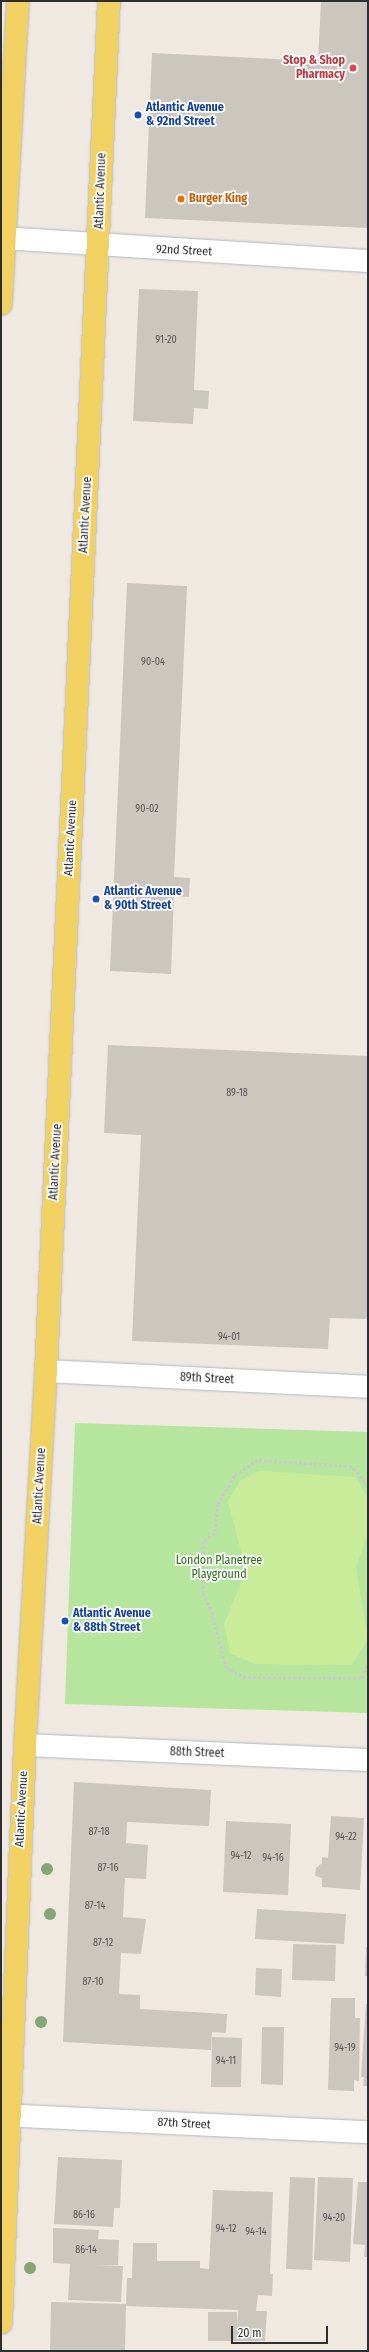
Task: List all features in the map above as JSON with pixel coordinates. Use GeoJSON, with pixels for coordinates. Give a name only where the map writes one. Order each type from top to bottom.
{"type":"FeatureCollection","features":[{"type":"Feature","properties":{"kind":"main road"},"geometry":{"type":"LineString","coordinates":[[1,304],[2,238],[18,1]]}},
{"type":"Feature","properties":{"kind":"main road","name":"Atlantic Avenue"},"geometry":{"type":"LineString","coordinates":[[1,2323],[5,2115],[46,1371],[99,246],[109,1]]}},
{"type":"Feature","properties":{"kind":"street","name":"92nd Street"},"geometry":{"type":"LineString","coordinates":[[2,238],[99,246],[368,261]]}},
{"type":"Feature","properties":{"kind":"street","name":"89th Street"},"geometry":{"type":"LineString","coordinates":[[46,1371],[368,1387]]}},
{"type":"Feature","properties":{"kind":"street","name":"88th Street"},"geometry":{"type":"LineString","coordinates":[[25,1745],[368,1760]]}},
{"type":"Feature","properties":{"kind":"street","name":"87th Street"},"geometry":{"type":"LineString","coordinates":[[5,2115],[368,2132]]}},
{"type":"Feature","properties":{"kind":"path"},"geometry":{"type":"LineString","coordinates":[[368,1486],[352,1467],[258,1460],[235,1476],[218,1504],[216,1534],[204,1541],[203,1593],[212,1612],[226,1667],[243,1677],[362,1678],[368,1662]]}},
{"type":"Feature","properties":{"kind":"green space","name":"London Planetree Playground"},"geometry":{"type":"Polygon","coordinates":[[[75,1423],[368,1432],[368,1713],[65,1704],[75,1423]]]}},
{"type":"Feature","properties":{"kind":"green space"},"geometry":{"type":"Polygon","coordinates":[[[259,1471],[356,1477],[368,1499],[368,1532],[356,1568],[368,1640],[351,1665],[255,1664],[230,1653],[224,1624],[246,1571],[228,1501],[241,1480],[259,1471]]]}},
{"type":"Feature","properties":{"kind":"building"},"geometry":{"type":"Polygon","coordinates":[[[321,1],[368,1],[368,228],[145,218],[152,53],[318,61],[321,1]]]}},
{"type":"Feature","properties":{"kind":"building"},"geometry":{"type":"Polygon","coordinates":[[[139,289],[198,291],[194,390],[209,391],[208,409],[194,408],[193,424],[133,421],[139,289]]]}},
{"type":"Feature","properties":{"kind":"building"},"geometry":{"type":"Polygon","coordinates":[[[127,583],[187,586],[174,877],[190,878],[189,897],[174,896],[171,974],[110,971],[127,583]]]}},
{"type":"Feature","properties":{"kind":"building"},"geometry":{"type":"Polygon","coordinates":[[[108,1045],[368,1056],[368,1319],[330,1318],[328,1349],[132,1341],[141,1135],[104,1133],[108,1045]]]}},
{"type":"Feature","properties":{"kind":"building"},"geometry":{"type":"Polygon","coordinates":[[[74,1782],[211,1790],[209,1826],[127,1822],[126,1843],[148,1845],[146,1879],[125,1878],[123,1917],[146,1919],[141,1954],[121,1953],[119,1994],[140,1995],[140,2009],[227,2014],[226,2033],[212,2032],[211,2050],[63,2042],[74,1782]]]}},
{"type":"Feature","properties":{"kind":"building"},"geometry":{"type":"Polygon","coordinates":[[[331,1816],[364,1818],[360,1890],[322,1887],[322,1878],[315,1876],[316,1868],[322,1863],[322,1857],[328,1858],[331,1816]]]}},
{"type":"Feature","properties":{"kind":"building"},"geometry":{"type":"Polygon","coordinates":[[[226,1821],[291,1824],[288,1895],[223,1892],[226,1821]]]}},
{"type":"Feature","properties":{"kind":"building"},"geometry":{"type":"Polygon","coordinates":[[[257,1909],[346,1914],[344,1944],[255,1939],[257,1909]]]}},
{"type":"Feature","properties":{"kind":"building"},"geometry":{"type":"Polygon","coordinates":[[[293,1944],[336,1945],[335,1981],[292,1980],[293,1944]]]}},
{"type":"Feature","properties":{"kind":"building"},"geometry":{"type":"Polygon","coordinates":[[[366,1947],[368,1947],[368,1976],[365,1976],[366,1947]]]}},
{"type":"Feature","properties":{"kind":"building"},"geometry":{"type":"Polygon","coordinates":[[[256,1968],[282,1969],[281,1997],[255,1995],[256,1968]]]}},
{"type":"Feature","properties":{"kind":"building"},"geometry":{"type":"Polygon","coordinates":[[[331,1998],[355,1998],[355,2018],[360,2018],[359,2081],[354,2080],[354,2091],[328,2090],[331,1998]]]}},
{"type":"Feature","properties":{"kind":"building"},"geometry":{"type":"Polygon","coordinates":[[[366,2004],[368,2004],[368,2086],[363,2086],[364,2077],[361,2077],[366,2004]]]}},
{"type":"Feature","properties":{"kind":"building"},"geometry":{"type":"Polygon","coordinates":[[[262,2027],[284,2027],[283,2085],[261,2084],[262,2027]]]}},
{"type":"Feature","properties":{"kind":"building"},"geometry":{"type":"Polygon","coordinates":[[[212,2037],[242,2038],[241,2087],[211,2087],[212,2037]]]}},
{"type":"Feature","properties":{"kind":"building"},"geometry":{"type":"Polygon","coordinates":[[[58,2157],[122,2160],[120,2208],[114,2208],[113,2227],[54,2224],[58,2157]]]}},
{"type":"Feature","properties":{"kind":"building"},"geometry":{"type":"Polygon","coordinates":[[[290,2177],[315,2178],[312,2270],[286,2269],[290,2177]]]}},
{"type":"Feature","properties":{"kind":"building"},"geometry":{"type":"Polygon","coordinates":[[[318,2177],[353,2178],[350,2262],[314,2260],[318,2177]]]}},
{"type":"Feature","properties":{"kind":"building"},"geometry":{"type":"Polygon","coordinates":[[[358,2182],[368,2182],[368,2257],[364,2257],[365,2245],[353,2244],[358,2182]]]}},
{"type":"Feature","properties":{"kind":"building"},"geometry":{"type":"Polygon","coordinates":[[[213,2190],[273,2192],[270,2274],[273,2274],[272,2296],[258,2295],[256,2311],[267,2311],[265,2341],[208,2341],[208,2312],[237,2312],[237,2333],[238,2310],[126,2306],[125,2351],[50,2351],[51,2302],[126,2304],[127,2278],[132,2278],[133,2243],[157,2243],[157,2261],[200,2261],[200,2268],[209,2269],[213,2190]]]}},
{"type":"Feature","properties":{"kind":"building"},"geometry":{"type":"Polygon","coordinates":[[[53,2228],[99,2230],[98,2239],[119,2240],[118,2265],[97,2265],[123,2266],[121,2302],[68,2300],[70,2264],[53,2263],[53,2228]]]}},
{"type":"Feature","properties":{"kind":"place","name":"Stop & Shop Pharmacy"},"geometry":{"type":"Point","coordinates":[353,68]}},
{"type":"Feature","properties":{"kind":"place","name":"Atlantic Avenue & 92nd Street"},"geometry":{"type":"Point","coordinates":[138,115]}},
{"type":"Feature","properties":{"kind":"place","name":"Burger King"},"geometry":{"type":"Point","coordinates":[181,199]}},
{"type":"Feature","properties":{"kind":"place","name":"Atlantic Avenue & 90th Street"},"geometry":{"type":"Point","coordinates":[96,899]}},
{"type":"Feature","properties":{"kind":"place","name":"Atlantic Avenue & 88th Street"},"geometry":{"type":"Point","coordinates":[65,1621]}}]}
